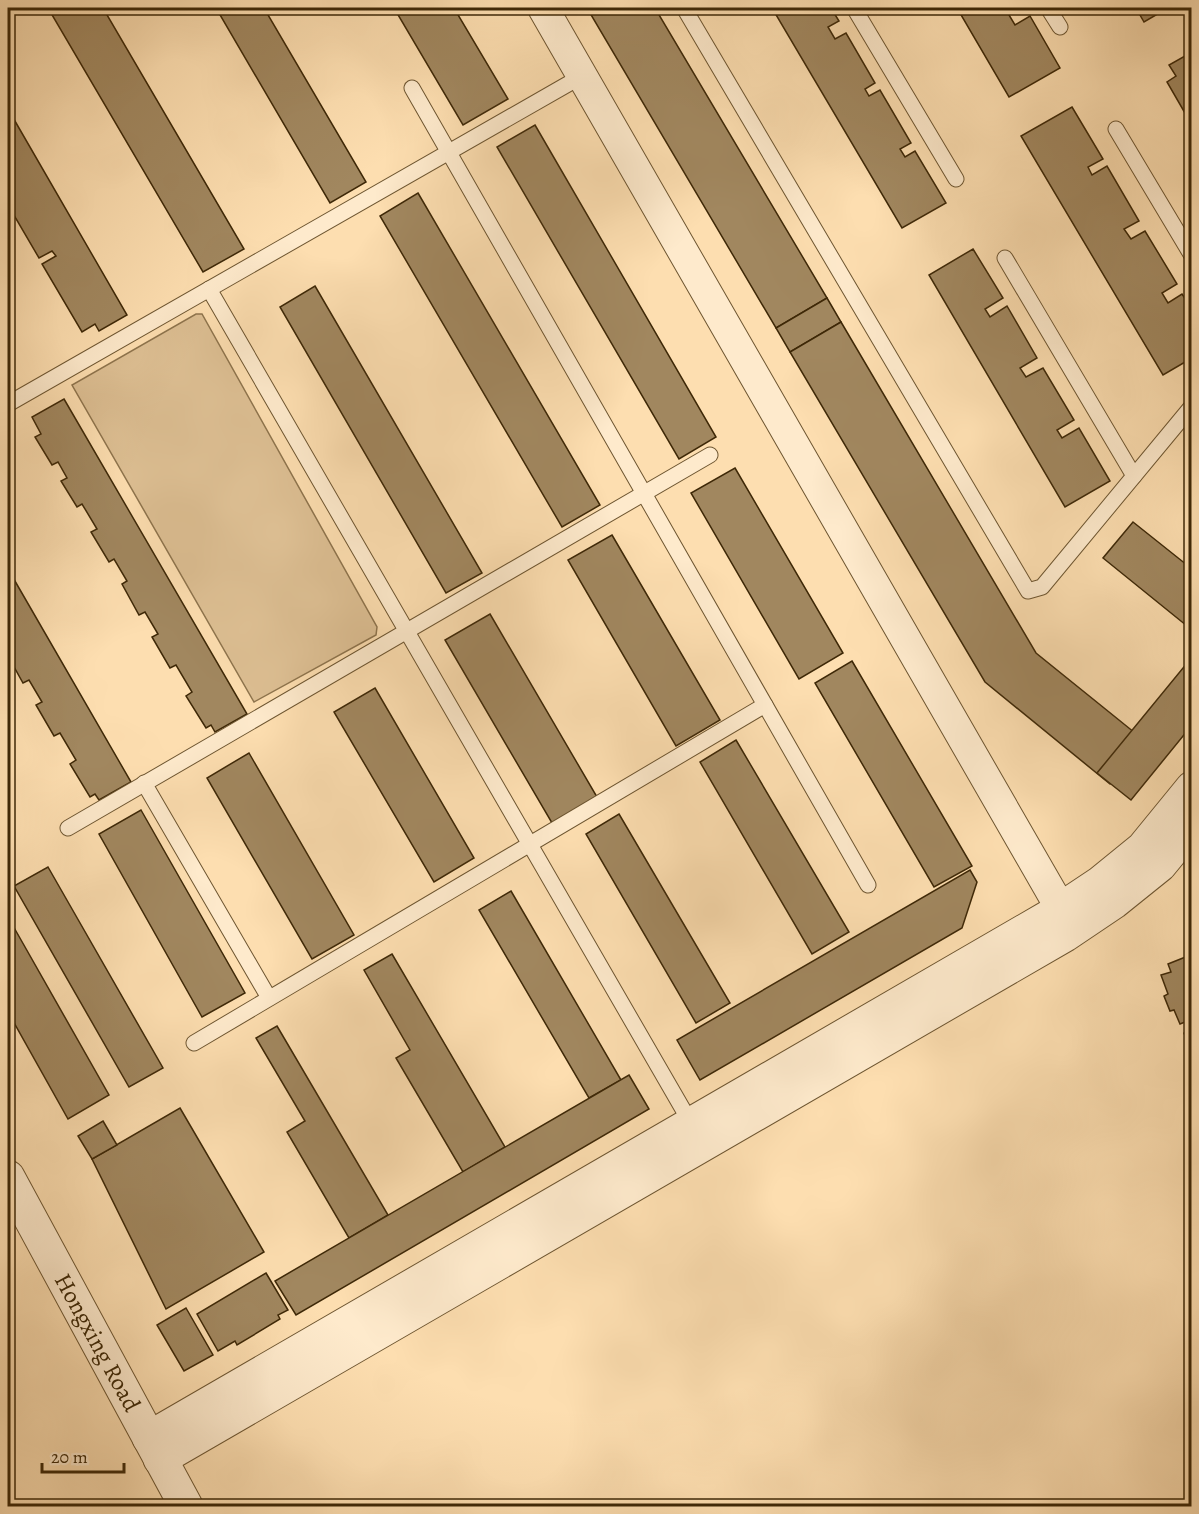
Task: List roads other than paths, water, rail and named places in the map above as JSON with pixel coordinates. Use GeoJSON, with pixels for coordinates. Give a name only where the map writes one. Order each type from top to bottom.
{"type":"FeatureCollection","features":[{"type":"Feature","properties":{"kind":"street"},"geometry":{"type":"LineString","coordinates":[[543,8],[1061,909]]}},
{"type":"Feature","properties":{"kind":"street"},"geometry":{"type":"LineString","coordinates":[[154,1449],[692,1125],[1061,909],[1100,883],[1143,848],[1191,788]]}},
{"type":"Feature","properties":{"kind":"street"},"geometry":{"type":"LineString","coordinates":[[154,1449],[1065,935],[1114,902],[1160,865],[1191,826]]}},
{"type":"Feature","properties":{"kind":"street","name":"Hongxing Road"},"geometry":{"type":"LineString","coordinates":[[8,1177],[186,1506]]}},
{"type":"Feature","properties":{"kind":"lane"},"geometry":{"type":"LineString","coordinates":[[684,8],[1028,591],[1042,587],[1191,406]]}},
{"type":"Feature","properties":{"kind":"lane"},"geometry":{"type":"LineString","coordinates":[[854,8],[956,179]]}},
{"type":"Feature","properties":{"kind":"lane"},"geometry":{"type":"LineString","coordinates":[[1048,8],[1060,27]]}},
{"type":"Feature","properties":{"kind":"lane"},"geometry":{"type":"LineString","coordinates":[[8,404],[582,76]]}},
{"type":"Feature","properties":{"kind":"lane"},"geometry":{"type":"LineString","coordinates":[[412,88],[868,885]]}},
{"type":"Feature","properties":{"kind":"lane"},"geometry":{"type":"LineString","coordinates":[[1116,129],[1191,256]]}},
{"type":"Feature","properties":{"kind":"lane"},"geometry":{"type":"LineString","coordinates":[[1005,258],[1134,476]]}},
{"type":"Feature","properties":{"kind":"lane"},"geometry":{"type":"LineString","coordinates":[[209,289],[692,1125]]}},
{"type":"Feature","properties":{"kind":"lane"},"geometry":{"type":"LineString","coordinates":[[68,828],[710,455]]}},
{"type":"Feature","properties":{"kind":"lane"},"geometry":{"type":"LineString","coordinates":[[194,1042],[765,705]]}},
{"type":"Feature","properties":{"kind":"lane"},"geometry":{"type":"LineString","coordinates":[[144,783],[269,998]]}}]}
